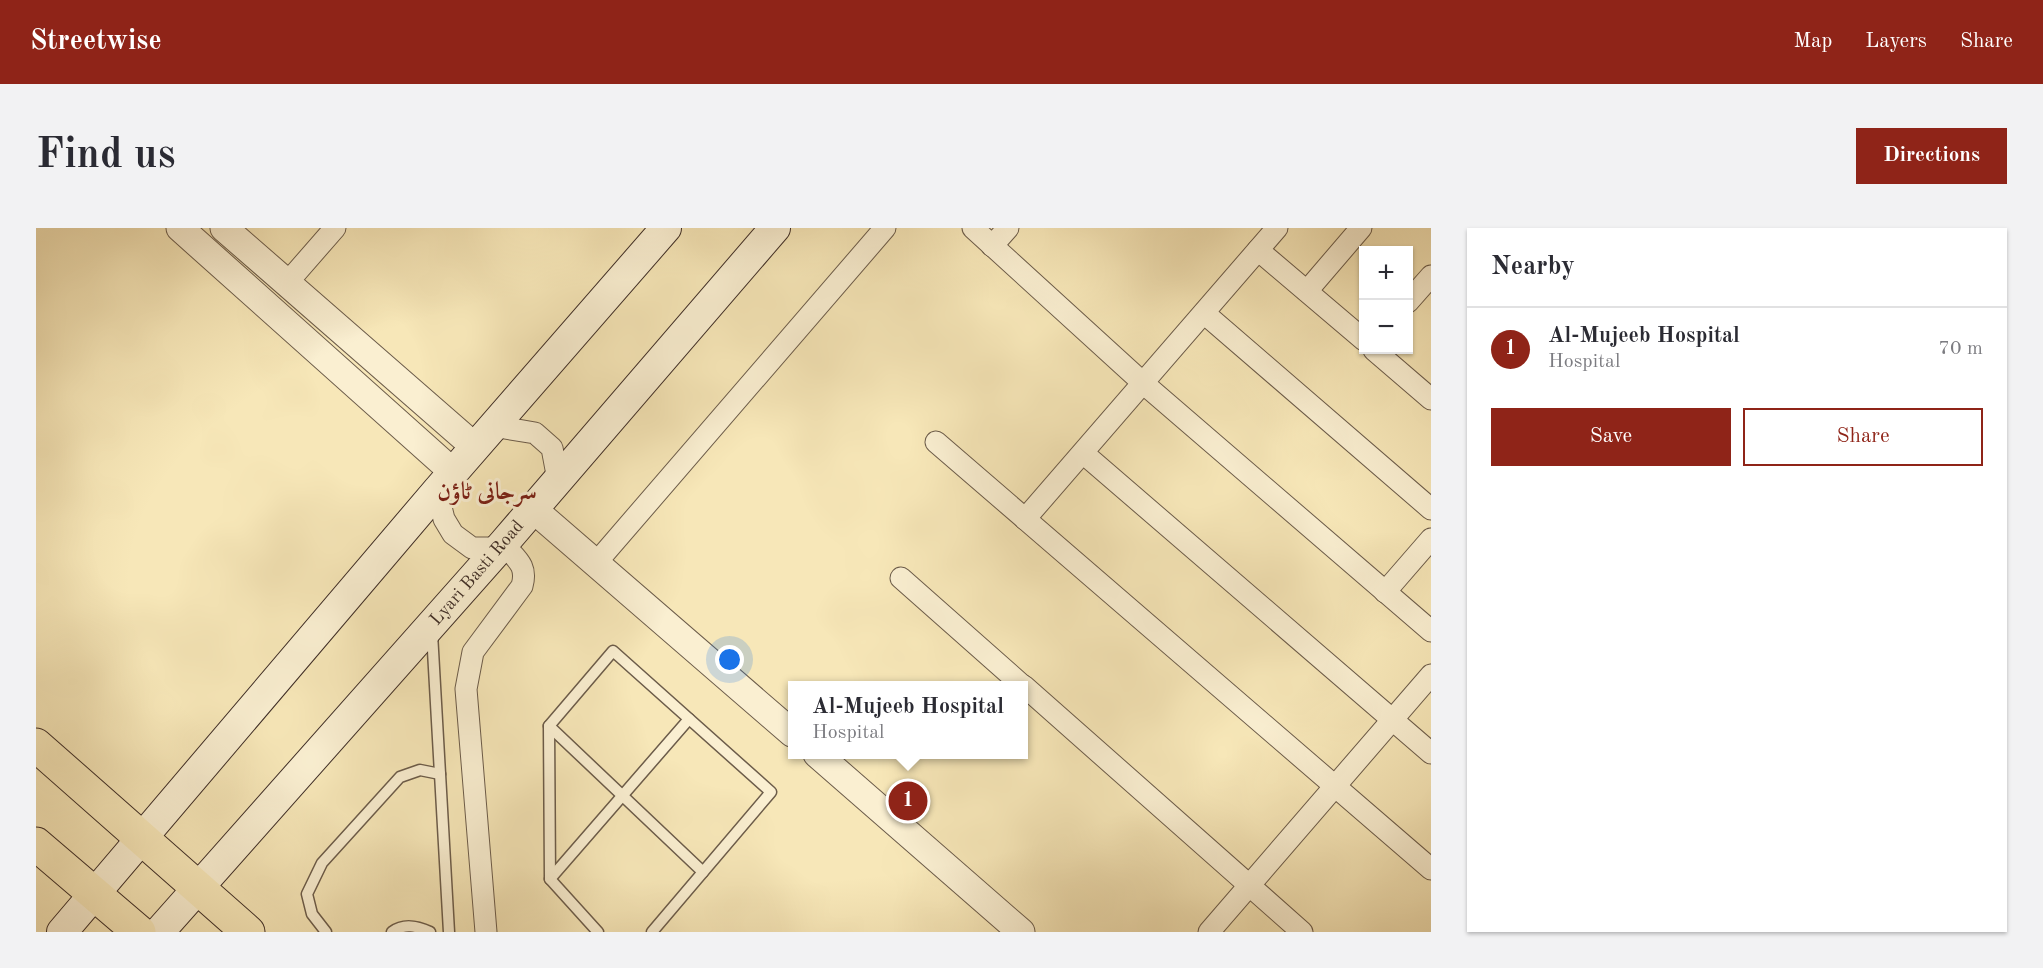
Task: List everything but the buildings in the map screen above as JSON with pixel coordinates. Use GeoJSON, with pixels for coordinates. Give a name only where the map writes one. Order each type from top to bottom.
{"type":"FeatureCollection","features":[{"type":"Feature","properties":{"kind":"main road"},"geometry":{"type":"LineString","coordinates":[[62,932],[445,482],[666,228]]}},
{"type":"Feature","properties":{"kind":"main road","name":"Lyari Basti Road"},"geometry":{"type":"LineString","coordinates":[[159,932],[501,546],[775,228]]}},
{"type":"Feature","properties":{"kind":"main road"},"geometry":{"type":"LineString","coordinates":[[36,745],[248,932]]}},
{"type":"Feature","properties":{"kind":"main road"},"geometry":{"type":"LineString","coordinates":[[36,844],[139,932]]}},
{"type":"Feature","properties":{"kind":"street"},"geometry":{"type":"LineString","coordinates":[[180,228],[445,482],[444,519],[453,534],[472,548],[501,546],[522,565],[525,576],[522,586],[473,652],[466,689],[486,932]]}},
{"type":"Feature","properties":{"kind":"street"},"geometry":{"type":"LineString","coordinates":[[224,228],[287,283],[484,437],[535,433],[552,448],[558,480]]}},
{"type":"Feature","properties":{"kind":"street"},"geometry":{"type":"LineString","coordinates":[[287,283],[335,228]]}},
{"type":"Feature","properties":{"kind":"street"},"geometry":{"type":"LineString","coordinates":[[596,563],[885,228]]}},
{"type":"Feature","properties":{"kind":"street"},"geometry":{"type":"LineString","coordinates":[[973,228],[1143,383],[1431,631]]}},
{"type":"Feature","properties":{"kind":"street"},"geometry":{"type":"LineString","coordinates":[[992,246],[1008,228]]}},
{"type":"Feature","properties":{"kind":"street"},"geometry":{"type":"LineString","coordinates":[[1025,519],[1277,228]]}},
{"type":"Feature","properties":{"kind":"street"},"geometry":{"type":"LineString","coordinates":[[1307,291],[1361,228]]}},
{"type":"Feature","properties":{"kind":"street"},"geometry":{"type":"LineString","coordinates":[[1258,250],[1359,336]]}},
{"type":"Feature","properties":{"kind":"street"},"geometry":{"type":"LineString","coordinates":[[1410,300],[1431,276]]}},
{"type":"Feature","properties":{"kind":"street"},"geometry":{"type":"LineString","coordinates":[[1204,313],[1431,509]]}},
{"type":"Feature","properties":{"kind":"street"},"geometry":{"type":"LineString","coordinates":[[1379,354],[1431,399]]}},
{"type":"Feature","properties":{"kind":"street"},"geometry":{"type":"LineString","coordinates":[[936,442],[1431,869]]}},
{"type":"Feature","properties":{"kind":"street"},"geometry":{"type":"LineString","coordinates":[[1083,453],[1431,753]]}},
{"type":"Feature","properties":{"kind":"street"},"geometry":{"type":"LineString","coordinates":[[533,509],[788,730]]}},
{"type":"Feature","properties":{"kind":"street"},"geometry":{"type":"LineString","coordinates":[[1385,592],[1431,539]]}},
{"type":"Feature","properties":{"kind":"street"},"geometry":{"type":"LineString","coordinates":[[901,578],[1017,681]]}},
{"type":"Feature","properties":{"kind":"street"},"geometry":{"type":"LineString","coordinates":[[1209,932],[1431,675]]}},
{"type":"Feature","properties":{"kind":"street"},"geometry":{"type":"LineString","coordinates":[[1028,690],[1302,932]]}},
{"type":"Feature","properties":{"kind":"street"},"geometry":{"type":"LineString","coordinates":[[823,759],[1021,932]]}},
{"type":"Feature","properties":{"kind":"lane"},"geometry":{"type":"LineString","coordinates":[[431,625],[449,932]]}},
{"type":"Feature","properties":{"kind":"lane"},"geometry":{"type":"LineString","coordinates":[[597,932],[550,879],[549,726],[613,651],[771,792],[652,932]]}},
{"type":"Feature","properties":{"kind":"lane"},"geometry":{"type":"LineString","coordinates":[[550,879],[689,719]]}},
{"type":"Feature","properties":{"kind":"lane"},"geometry":{"type":"LineString","coordinates":[[549,726],[703,872]]}},
{"type":"Feature","properties":{"kind":"lane"},"geometry":{"type":"LineString","coordinates":[[326,932],[312,914],[307,894],[322,863],[400,777],[420,770],[440,774]]}},
{"type":"Feature","properties":{"kind":"lane"},"geometry":{"type":"LineString","coordinates":[[392,932],[406,926],[430,932]]}},
{"type":"Feature","properties":{"kind":"place","name":"Al-Mujeeb Hospital"},"geometry":{"type":"Point","coordinates":[908,801]}},
{"type":"Feature","properties":{"kind":"district","name":"سرجانی ٹاؤن"},"geometry":{"type":"Point","coordinates":[487,493]}}]}
